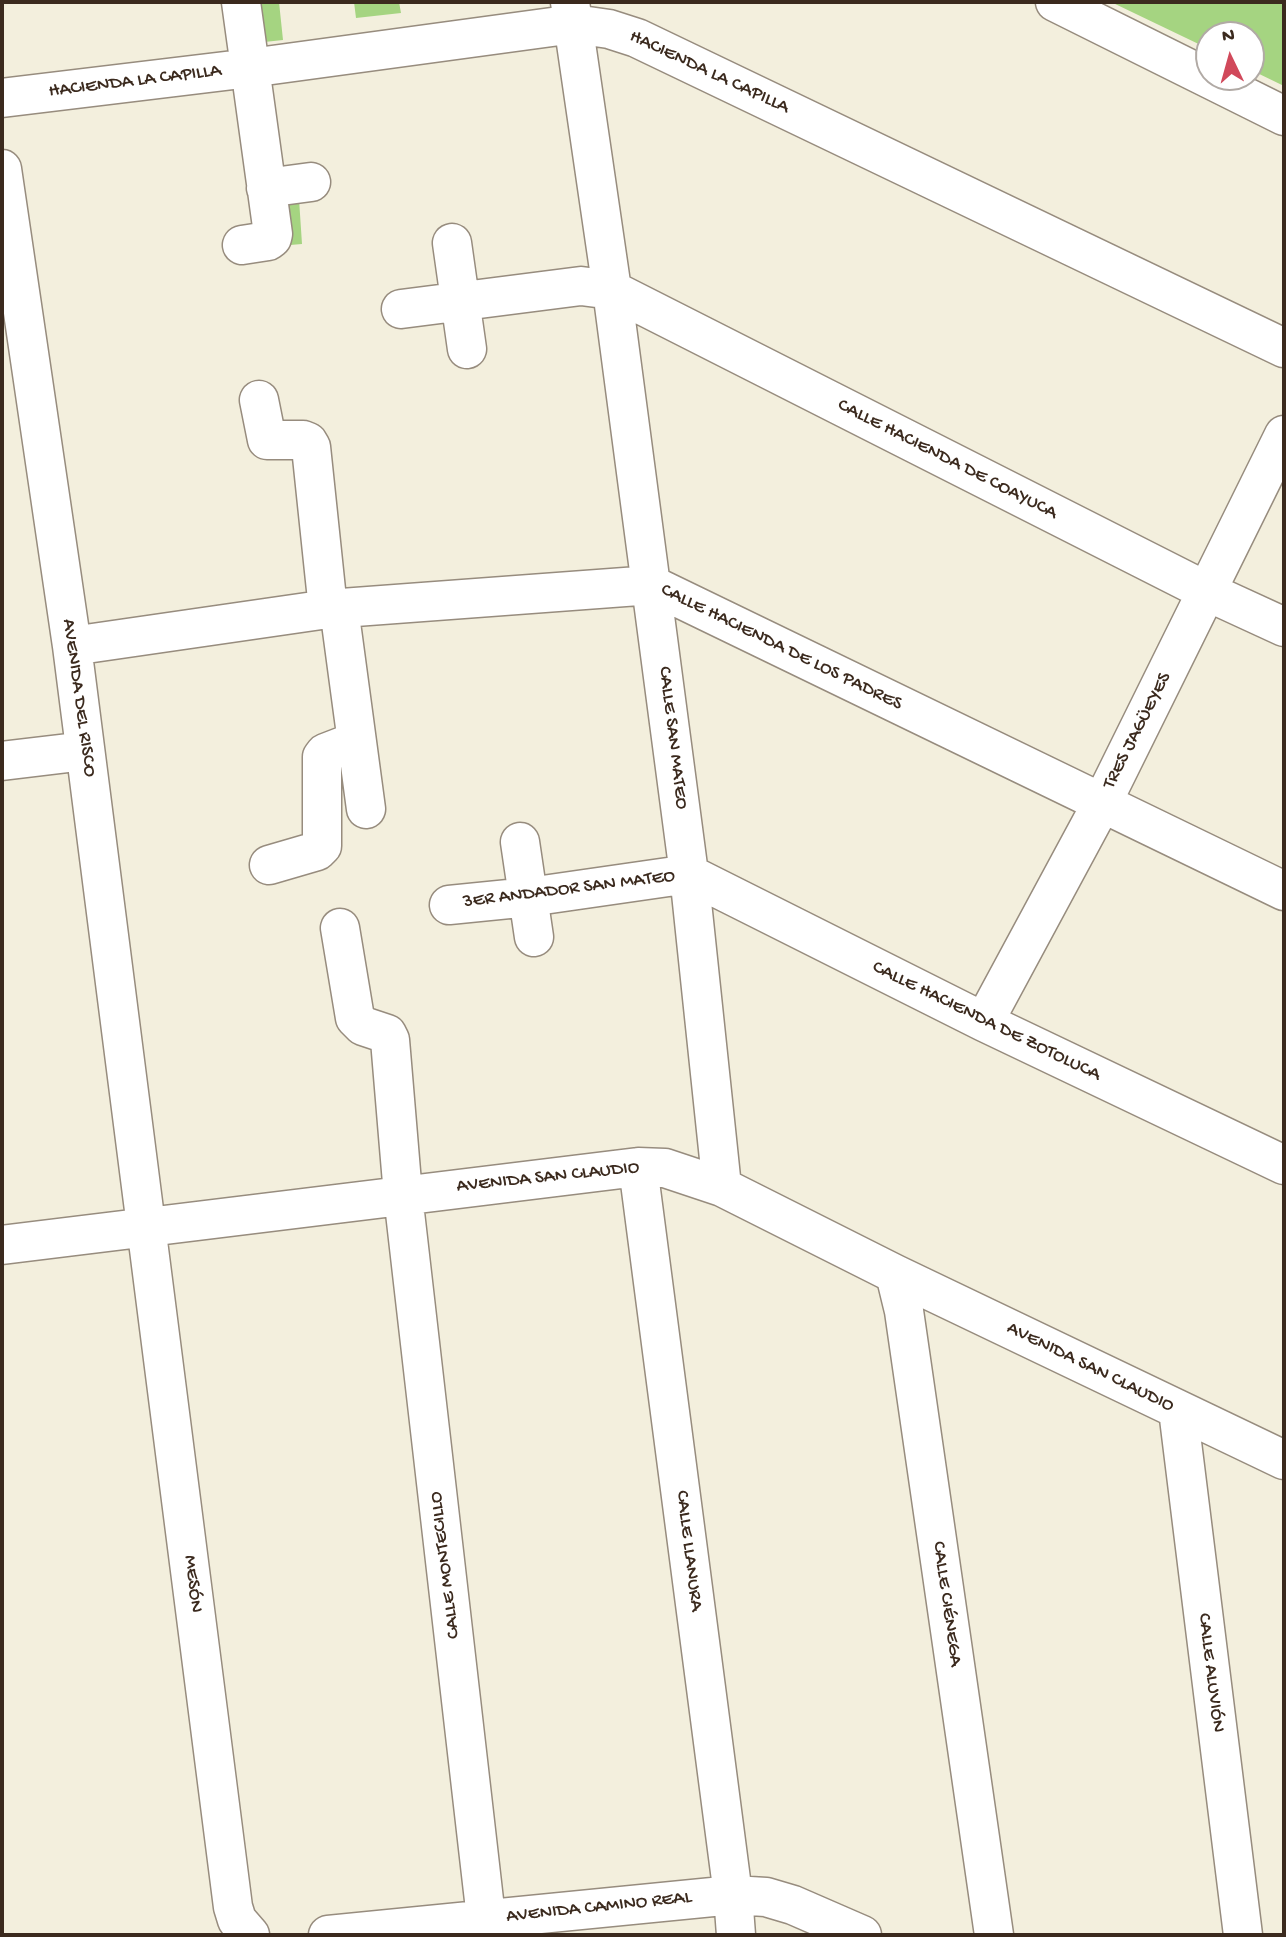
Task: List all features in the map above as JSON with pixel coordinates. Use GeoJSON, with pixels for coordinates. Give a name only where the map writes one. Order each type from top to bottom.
{"type":"FeatureCollection","features":[{"type":"Feature","properties":{"kind":"street"},"geometry":{"type":"LineString","coordinates":[[240,2],[272,238],[242,245]]}},
{"type":"Feature","properties":{"kind":"street"},"geometry":{"type":"LineString","coordinates":[[1055,2],[1284,116]]}},
{"type":"Feature","properties":{"kind":"street","name":"HACIENDA LA CAPILLA"},"geometry":{"type":"LineString","coordinates":[[2,98],[250,68],[573,13],[637,38],[1284,348]]}},
{"type":"Feature","properties":{"kind":"street","name":"CALLE SAN MATEO"},"geometry":{"type":"LineString","coordinates":[[573,13],[689,874],[722,1187]]}},
{"type":"Feature","properties":{"kind":"street","name":"AVENIDA DEL RISCO"},"geometry":{"type":"LineString","coordinates":[[2,169],[72,646],[146,1227]]}},
{"type":"Feature","properties":{"kind":"street"},"geometry":{"type":"LineString","coordinates":[[266,188],[311,182]]}},
{"type":"Feature","properties":{"kind":"street"},"geometry":{"type":"LineString","coordinates":[[452,243],[467,349]]}},
{"type":"Feature","properties":{"kind":"street"},"geometry":{"type":"LineString","coordinates":[[401,309],[581,286],[612,290]]}},
{"type":"Feature","properties":{"kind":"street","name":"CALLE HACIENDA DE COAYUCA"},"geometry":{"type":"LineString","coordinates":[[612,290],[1208,592],[1284,627]]}},
{"type":"Feature","properties":{"kind":"street"},"geometry":{"type":"LineString","coordinates":[[259,400],[264,436],[267,440],[309,442],[366,809]]}},
{"type":"Feature","properties":{"kind":"street","name":"TRES JAGÜEYES"},"geometry":{"type":"LineString","coordinates":[[984,1023],[1102,803],[1284,435]]}},
{"type":"Feature","properties":{"kind":"street","name":"CALLE HACIENDA DE LOS PADRES"},"geometry":{"type":"LineString","coordinates":[[72,646],[334,608],[652,585],[1284,891]]}},
{"type":"Feature","properties":{"kind":"street"},"geometry":{"type":"LineString","coordinates":[[269,865],[317,851],[322,846],[322,757],[325,753],[356,741]]}},
{"type":"Feature","properties":{"kind":"street"},"geometry":{"type":"LineString","coordinates":[[2,761],[85,751]]}},
{"type":"Feature","properties":{"kind":"street"},"geometry":{"type":"LineString","coordinates":[[520,842],[534,937]]}},
{"type":"Feature","properties":{"kind":"street","name":"3ER ANDADOR SAN MATEO"},"geometry":{"type":"LineString","coordinates":[[449,905],[529,897],[689,874]]}},
{"type":"Feature","properties":{"kind":"street","name":"CALLE HACIENDA DE ZOTOLUCA"},"geometry":{"type":"LineString","coordinates":[[689,874],[984,1023],[1284,1165]]}},
{"type":"Feature","properties":{"kind":"street","name":"CALLE MONTECILLO"},"geometry":{"type":"LineString","coordinates":[[340,928],[355,1018],[363,1026],[387,1034],[390,1040],[403,1195],[488,1927]]}},
{"type":"Feature","properties":{"kind":"street","name":"AVENIDA SAN CLAUDIO"},"geometry":{"type":"LineString","coordinates":[[2,1245],[638,1167],[665,1168],[722,1187],[895,1274],[1284,1460]]}},
{"type":"Feature","properties":{"kind":"street","name":"CALLE LLANURA"},"geometry":{"type":"LineString","coordinates":[[638,1167],[736,1935]]}},
{"type":"Feature","properties":{"kind":"street","name":"MESÓN"},"geometry":{"type":"LineString","coordinates":[[146,1227],[233,1907],[237,1920],[250,1935]]}},
{"type":"Feature","properties":{"kind":"street","name":"CALLE CIÉNEGA"},"geometry":{"type":"LineString","coordinates":[[895,1274],[904,1311],[994,1935]]}},
{"type":"Feature","properties":{"kind":"street","name":"CALLE ALUVIÓN"},"geometry":{"type":"LineString","coordinates":[[1178,1410],[1243,1935]]}},
{"type":"Feature","properties":{"kind":"street","name":"AVENIDA CAMINO REAL"},"geometry":{"type":"LineString","coordinates":[[328,1935],[488,1927],[733,1895],[766,1896],[862,1935]]}},
{"type":"Feature","properties":{"kind":"green space"},"geometry":{"type":"Polygon","coordinates":[[[250,2],[279,2],[283,40],[255,43],[250,2]]]}},
{"type":"Feature","properties":{"kind":"green space"},"geometry":{"type":"Polygon","coordinates":[[[354,2],[399,2],[401,13],[356,18],[354,2]]]}},
{"type":"Feature","properties":{"kind":"green space"},"geometry":{"type":"Polygon","coordinates":[[[1111,2],[1284,2],[1284,86],[1265,77],[1265,21],[1195,21],[1195,42],[1111,2]]]}},
{"type":"Feature","properties":{"kind":"green space"},"geometry":{"type":"Polygon","coordinates":[[[298,184],[302,244],[278,246],[270,186],[298,184]]]}}]}
